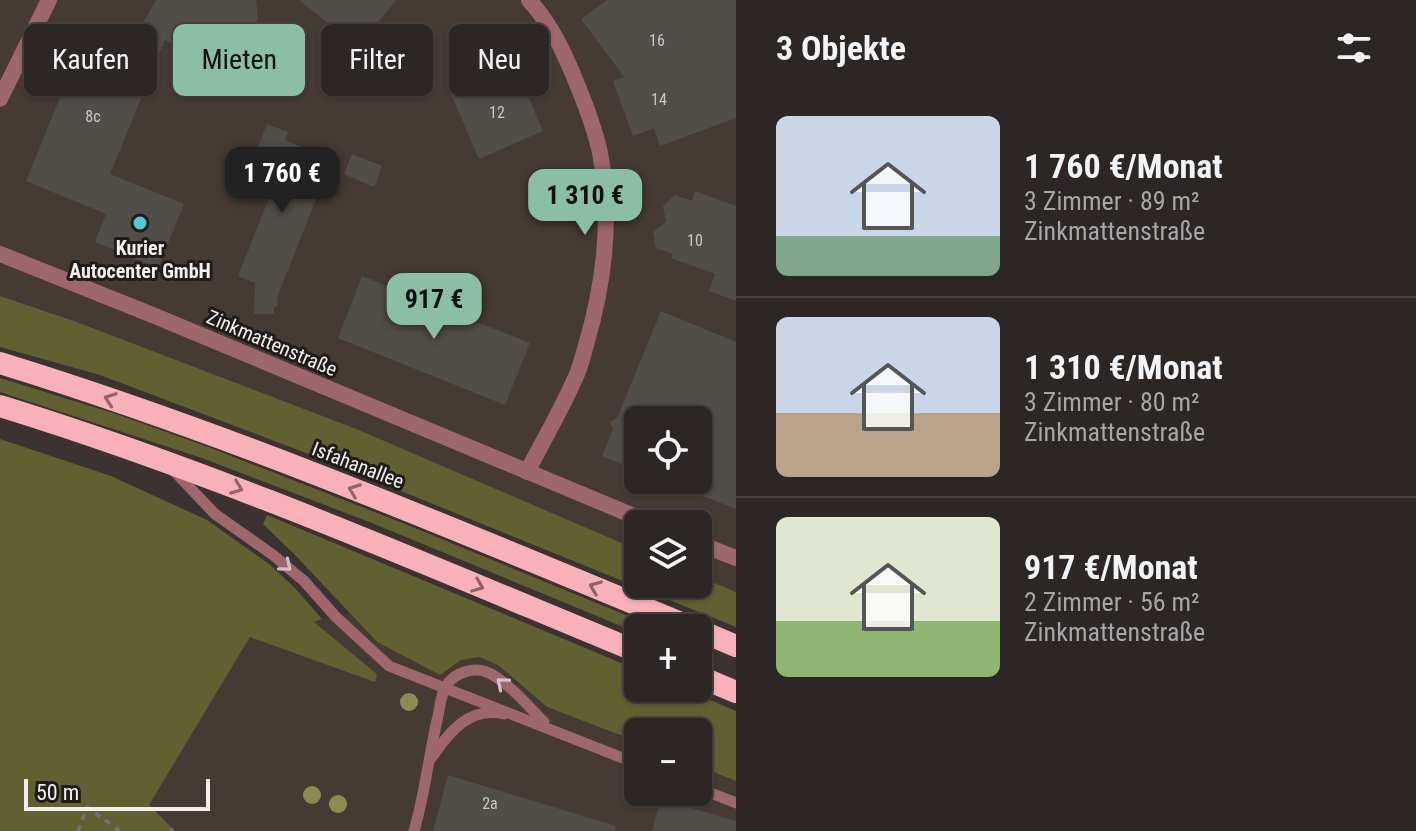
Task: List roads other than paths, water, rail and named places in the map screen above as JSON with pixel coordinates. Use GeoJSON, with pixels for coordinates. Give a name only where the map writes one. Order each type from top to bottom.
{"type":"FeatureCollection","features":[{"type":"Feature","properties":{"kind":"highway","name":"Isfahanallee"},"geometry":{"type":"LineString","coordinates":[[0,363],[216,435],[660,614]]}},
{"type":"Feature","properties":{"kind":"highway"},"geometry":{"type":"LineString","coordinates":[[0,406],[268,500],[624,646]]}},
{"type":"Feature","properties":{"kind":"highway","name":"Isfahanallee"},"geometry":{"type":"LineString","coordinates":[[712,636],[736,646]]}},
{"type":"Feature","properties":{"kind":"highway"},"geometry":{"type":"LineString","coordinates":[[712,682],[736,692]]}},
{"type":"Feature","properties":{"kind":"street"},"geometry":{"type":"LineString","coordinates":[[0,99],[49,0]]}},
{"type":"Feature","properties":{"kind":"street"},"geometry":{"type":"LineString","coordinates":[[527,472],[578,373],[600,284],[605,227],[600,153],[588,112],[565,54],[529,0]]}},
{"type":"Feature","properties":{"kind":"street","name":"Zinkmattenstraße"},"geometry":{"type":"LineString","coordinates":[[0,254],[624,512]]}},
{"type":"Feature","properties":{"kind":"street"},"geometry":{"type":"LineString","coordinates":[[712,549],[736,558]]}},
{"type":"Feature","properties":{"kind":"lane"},"geometry":{"type":"LineString","coordinates":[[164,461],[215,514],[304,581],[336,617],[389,666],[624,758]]}},
{"type":"Feature","properties":{"kind":"lane"},"geometry":{"type":"LineString","coordinates":[[414,831],[445,687],[458,675],[475,668],[490,673],[551,728]]}},
{"type":"Feature","properties":{"kind":"lane"},"geometry":{"type":"LineString","coordinates":[[429,761],[446,736],[468,717],[494,712],[533,721]]}},
{"type":"Feature","properties":{"kind":"lane"},"geometry":{"type":"LineString","coordinates":[[712,794],[736,803]]}},
{"type":"Feature","properties":{"kind":"place","name":"Kurier Autocenter GmbH"},"geometry":{"type":"Point","coordinates":[140,223]}}]}
